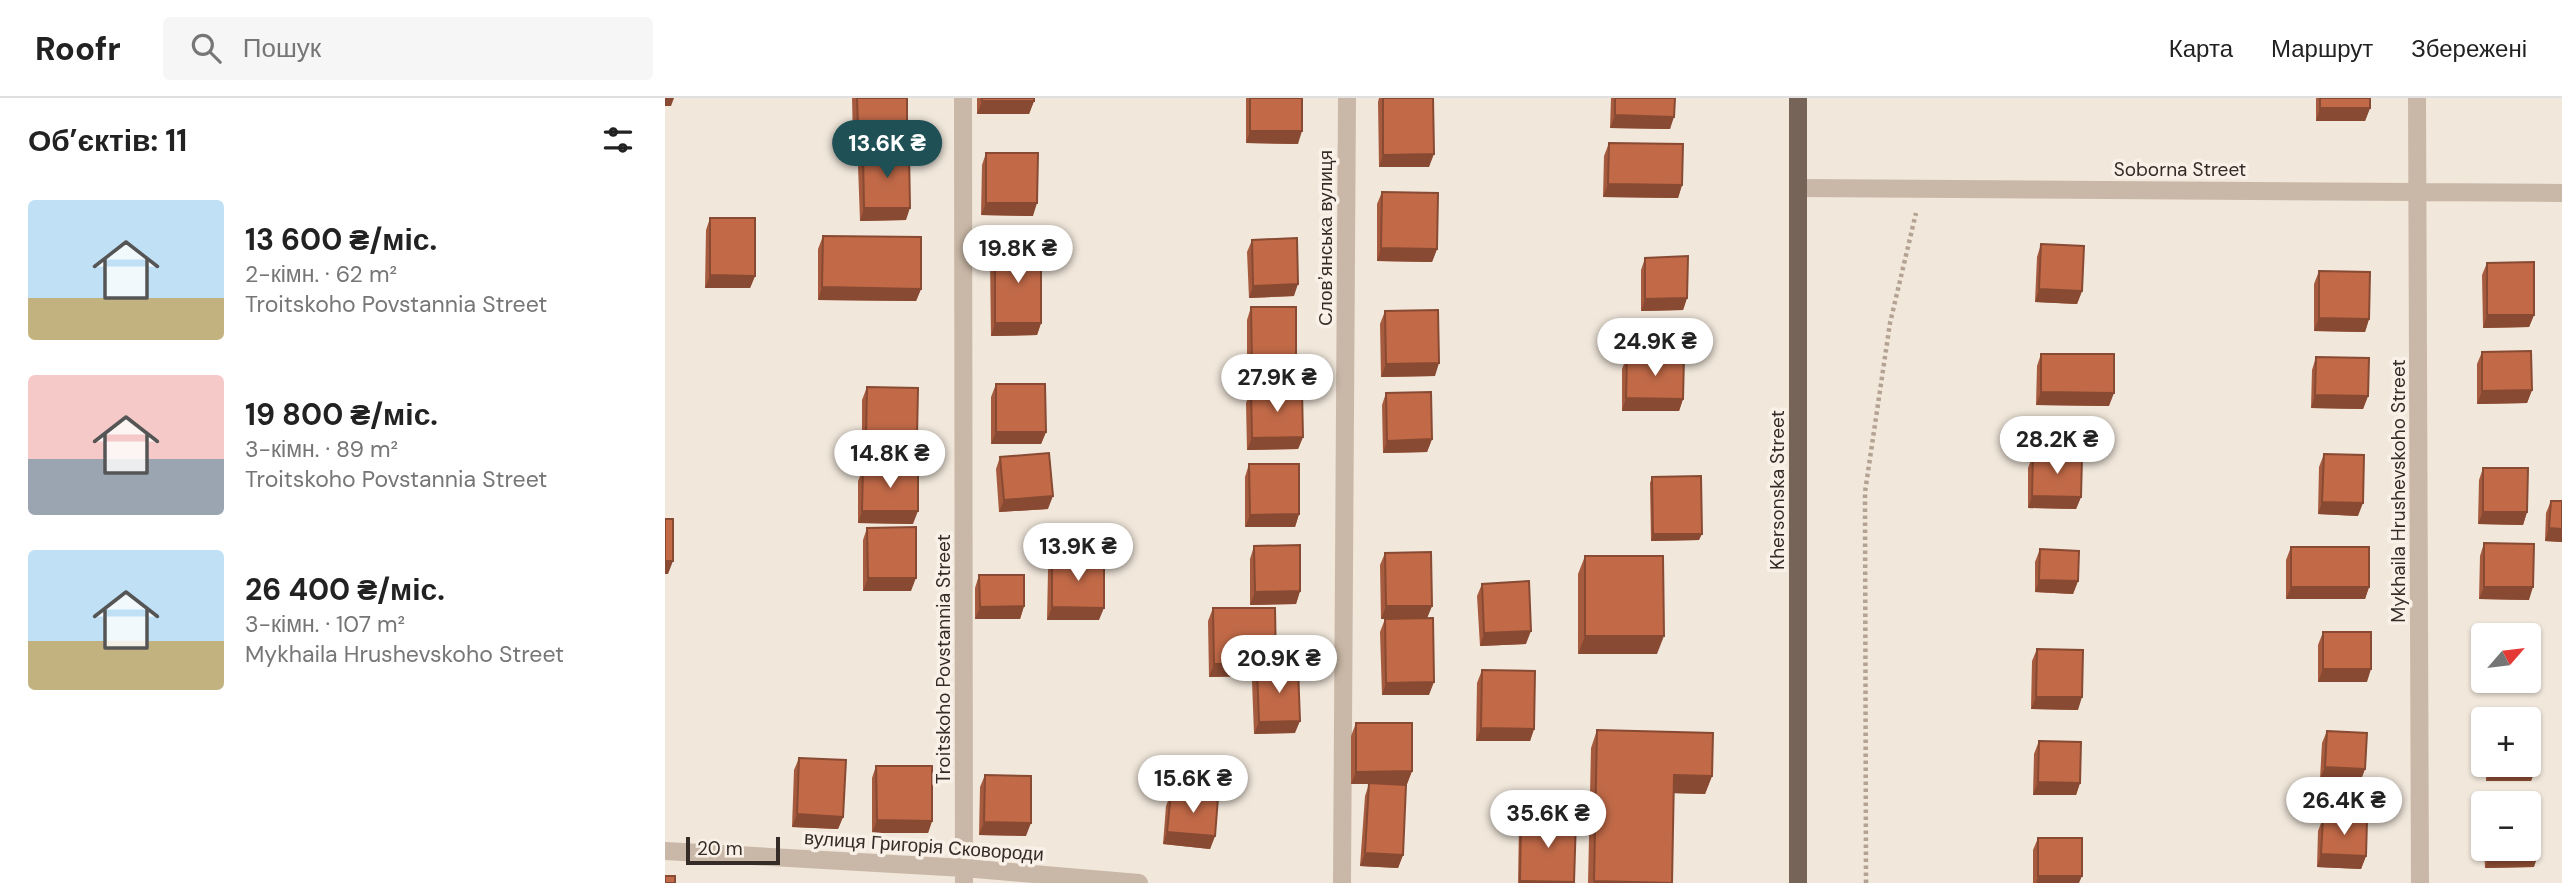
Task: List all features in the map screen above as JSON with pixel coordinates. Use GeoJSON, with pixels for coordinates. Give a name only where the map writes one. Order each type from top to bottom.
{"type":"FeatureCollection","features":[{"type":"Feature","properties":{"kind":"main road","name":"Khersonska Street"},"geometry":{"type":"LineString","coordinates":[[1798,98],[1798,883]]}},
{"type":"Feature","properties":{"kind":"street","name":"Troitskoho Povstannia Street"},"geometry":{"type":"LineString","coordinates":[[963,98],[964,876]]}},
{"type":"Feature","properties":{"kind":"street","name":"Словʼянська вулиця"},"geometry":{"type":"LineString","coordinates":[[1342,883],[1347,98]]}},
{"type":"Feature","properties":{"kind":"street","name":"Mykhaila Hrushevskoho Street"},"geometry":{"type":"LineString","coordinates":[[2417,98],[2420,883]]}},
{"type":"Feature","properties":{"kind":"street","name":"Soborna Street"},"geometry":{"type":"LineString","coordinates":[[1798,188],[2562,192]]}},
{"type":"Feature","properties":{"kind":"street","name":"вулиця Григорія Сковороди"},"geometry":{"type":"LineString","coordinates":[[665,851],[964,876],[1139,883]]}},
{"type":"Feature","properties":{"kind":"path"},"geometry":{"type":"LineString","coordinates":[[1866,883],[1865,492],[1890,323],[1922,189]]}},
{"type":"Feature","properties":{"kind":"building"},"geometry":{"type":"Polygon","coordinates":[[[857,98],[907,98],[907,126],[858,127],[857,98]]]}},
{"type":"Feature","properties":{"kind":"building"},"geometry":{"type":"Polygon","coordinates":[[[982,98],[1034,98],[1034,101],[982,101],[982,98]]]}},
{"type":"Feature","properties":{"kind":"building"},"geometry":{"type":"Polygon","coordinates":[[[1250,98],[1302,98],[1302,131],[1250,131],[1250,98]]]}},
{"type":"Feature","properties":{"kind":"building"},"geometry":{"type":"Polygon","coordinates":[[[1383,98],[1433,98],[1434,154],[1383,155],[1383,98]]]}},
{"type":"Feature","properties":{"kind":"building"},"geometry":{"type":"Polygon","coordinates":[[[1615,98],[1675,98],[1674,117],[1615,115],[1615,98]]]}},
{"type":"Feature","properties":{"kind":"building"},"geometry":{"type":"Polygon","coordinates":[[[2320,98],[2370,98],[2370,108],[2320,108],[2320,98]]]}},
{"type":"Feature","properties":{"kind":"building"},"geometry":{"type":"Polygon","coordinates":[[[1609,143],[1683,144],[1682,185],[1608,184],[1609,143]]]}},
{"type":"Feature","properties":{"kind":"building"},"geometry":{"type":"Polygon","coordinates":[[[909,152],[910,208],[864,208],[863,153],[909,152]]]}},
{"type":"Feature","properties":{"kind":"building"},"geometry":{"type":"Polygon","coordinates":[[[986,153],[1038,153],[1037,203],[986,203],[986,153]]]}},
{"type":"Feature","properties":{"kind":"building"},"geometry":{"type":"Polygon","coordinates":[[[1382,192],[1438,193],[1437,249],[1381,248],[1382,192]]]}},
{"type":"Feature","properties":{"kind":"building"},"geometry":{"type":"Polygon","coordinates":[[[710,218],[755,218],[755,276],[710,275],[710,218]]]}},
{"type":"Feature","properties":{"kind":"building"},"geometry":{"type":"Polygon","coordinates":[[[823,236],[921,237],[921,289],[822,287],[823,236]]]}},
{"type":"Feature","properties":{"kind":"building"},"geometry":{"type":"Polygon","coordinates":[[[1297,238],[1298,284],[1253,286],[1252,240],[1297,238]]]}},
{"type":"Feature","properties":{"kind":"building"},"geometry":{"type":"Polygon","coordinates":[[[2041,244],[2084,246],[2082,291],[2039,289],[2041,244]]]}},
{"type":"Feature","properties":{"kind":"building"},"geometry":{"type":"Polygon","coordinates":[[[995,246],[1041,246],[1041,323],[995,323],[995,246]]]}},
{"type":"Feature","properties":{"kind":"building"},"geometry":{"type":"Polygon","coordinates":[[[1688,256],[1687,298],[1645,299],[1645,258],[1688,256]]]}},
{"type":"Feature","properties":{"kind":"building"},"geometry":{"type":"Polygon","coordinates":[[[2534,262],[2534,315],[2487,315],[2487,263],[2534,262]]]}},
{"type":"Feature","properties":{"kind":"building"},"geometry":{"type":"Polygon","coordinates":[[[2319,271],[2370,272],[2369,319],[2319,318],[2319,271]]]}},
{"type":"Feature","properties":{"kind":"building"},"geometry":{"type":"Polygon","coordinates":[[[1251,307],[1296,307],[1296,362],[1252,363],[1251,307]]]}},
{"type":"Feature","properties":{"kind":"building"},"geometry":{"type":"Polygon","coordinates":[[[1438,310],[1439,363],[1386,364],[1385,311],[1438,310]]]}},
{"type":"Feature","properties":{"kind":"building"},"geometry":{"type":"Polygon","coordinates":[[[2531,351],[2532,390],[2482,391],[2482,352],[2531,351]]]}},
{"type":"Feature","properties":{"kind":"building"},"geometry":{"type":"Polygon","coordinates":[[[2041,354],[2114,354],[2114,393],[2041,392],[2041,354]]]}},
{"type":"Feature","properties":{"kind":"building"},"geometry":{"type":"Polygon","coordinates":[[[1627,356],[1684,357],[1683,399],[1626,398],[1627,356]]]}},
{"type":"Feature","properties":{"kind":"building"},"geometry":{"type":"Polygon","coordinates":[[[2316,357],[2369,358],[2368,396],[2315,395],[2316,357]]]}},
{"type":"Feature","properties":{"kind":"building"},"geometry":{"type":"Polygon","coordinates":[[[996,384],[1045,384],[1046,432],[996,432],[996,384]]]}},
{"type":"Feature","properties":{"kind":"building"},"geometry":{"type":"Polygon","coordinates":[[[867,387],[918,388],[917,437],[866,436],[867,387]]]}},
{"type":"Feature","properties":{"kind":"building"},"geometry":{"type":"Polygon","coordinates":[[[1251,390],[1302,390],[1303,437],[1252,438],[1251,390]]]}},
{"type":"Feature","properties":{"kind":"building"},"geometry":{"type":"Polygon","coordinates":[[[1431,392],[1432,439],[1387,441],[1386,393],[1431,392]]]}},
{"type":"Feature","properties":{"kind":"building"},"geometry":{"type":"Polygon","coordinates":[[[1049,453],[1053,496],[1004,500],[1000,457],[1049,453]]]}},
{"type":"Feature","properties":{"kind":"building"},"geometry":{"type":"Polygon","coordinates":[[[2324,454],[2364,455],[2363,503],[2322,502],[2324,454]]]}},
{"type":"Feature","properties":{"kind":"building"},"geometry":{"type":"Polygon","coordinates":[[[2033,455],[2082,457],[2081,497],[2032,496],[2033,455]]]}},
{"type":"Feature","properties":{"kind":"building"},"geometry":{"type":"Polygon","coordinates":[[[1249,464],[1299,464],[1299,514],[1250,515],[1249,464]]]}},
{"type":"Feature","properties":{"kind":"building"},"geometry":{"type":"Polygon","coordinates":[[[2483,468],[2528,468],[2527,512],[2483,512],[2483,468]]]}},
{"type":"Feature","properties":{"kind":"building"},"geometry":{"type":"Polygon","coordinates":[[[863,469],[918,469],[918,511],[862,511],[863,469]]]}},
{"type":"Feature","properties":{"kind":"building"},"geometry":{"type":"Polygon","coordinates":[[[1701,476],[1702,534],[1653,534],[1652,477],[1701,476]]]}},
{"type":"Feature","properties":{"kind":"building"},"geometry":{"type":"Polygon","coordinates":[[[2551,501],[2562,501],[2562,529],[2549,528],[2551,501]]]}},
{"type":"Feature","properties":{"kind":"building"},"geometry":{"type":"Polygon","coordinates":[[[665,519],[673,519],[673,561],[665,561],[665,519]]]}},
{"type":"Feature","properties":{"kind":"building"},"geometry":{"type":"Polygon","coordinates":[[[916,527],[916,578],[868,578],[867,528],[916,527]]]}},
{"type":"Feature","properties":{"kind":"building"},"geometry":{"type":"Polygon","coordinates":[[[2484,543],[2534,544],[2533,587],[2484,587],[2484,543]]]}},
{"type":"Feature","properties":{"kind":"building"},"geometry":{"type":"Polygon","coordinates":[[[1300,545],[1300,591],[1255,592],[1254,546],[1300,545]]]}},
{"type":"Feature","properties":{"kind":"building"},"geometry":{"type":"Polygon","coordinates":[[[2291,547],[2369,547],[2369,587],[2291,587],[2291,547]]]}},
{"type":"Feature","properties":{"kind":"building"},"geometry":{"type":"Polygon","coordinates":[[[2040,549],[2079,551],[2078,581],[2039,580],[2040,549]]]}},
{"type":"Feature","properties":{"kind":"building"},"geometry":{"type":"Polygon","coordinates":[[[1431,552],[1432,606],[1386,606],[1385,553],[1431,552]]]}},
{"type":"Feature","properties":{"kind":"building"},"geometry":{"type":"Polygon","coordinates":[[[1585,556],[1663,556],[1664,636],[1585,636],[1585,556]]]}},
{"type":"Feature","properties":{"kind":"building"},"geometry":{"type":"Polygon","coordinates":[[[1052,558],[1104,558],[1104,608],[1052,607],[1052,558]]]}},
{"type":"Feature","properties":{"kind":"building"},"geometry":{"type":"Polygon","coordinates":[[[979,575],[1024,575],[1024,606],[980,607],[979,575]]]}},
{"type":"Feature","properties":{"kind":"building"},"geometry":{"type":"Polygon","coordinates":[[[1529,581],[1531,631],[1484,633],[1482,584],[1529,581]]]}},
{"type":"Feature","properties":{"kind":"building"},"geometry":{"type":"Polygon","coordinates":[[[1213,608],[1275,608],[1276,663],[1214,664],[1213,608]]]}},
{"type":"Feature","properties":{"kind":"building"},"geometry":{"type":"Polygon","coordinates":[[[1433,618],[1434,682],[1386,683],[1385,619],[1433,618]]]}},
{"type":"Feature","properties":{"kind":"building"},"geometry":{"type":"Polygon","coordinates":[[[2323,632],[2371,632],[2371,669],[2323,669],[2323,632]]]}},
{"type":"Feature","properties":{"kind":"building"},"geometry":{"type":"Polygon","coordinates":[[[2037,649],[2083,650],[2082,697],[2036,697],[2037,649]]]}},
{"type":"Feature","properties":{"kind":"building"},"geometry":{"type":"Polygon","coordinates":[[[1298,668],[1300,721],[1259,722],[1257,669],[1298,668]]]}},
{"type":"Feature","properties":{"kind":"building"},"geometry":{"type":"Polygon","coordinates":[[[1482,670],[1535,671],[1534,729],[1481,728],[1482,670]]]}},
{"type":"Feature","properties":{"kind":"building"},"geometry":{"type":"Polygon","coordinates":[[[1356,723],[1412,723],[1412,771],[1356,772],[1356,723]]]}},
{"type":"Feature","properties":{"kind":"building"},"geometry":{"type":"Polygon","coordinates":[[[1597,730],[1713,733],[1712,776],[1674,775],[1672,883],[1594,881],[1597,730]]]}},
{"type":"Feature","properties":{"kind":"building"},"geometry":{"type":"Polygon","coordinates":[[[2327,731],[2367,733],[2365,769],[2325,767],[2327,731]]]}},
{"type":"Feature","properties":{"kind":"building"},"geometry":{"type":"Polygon","coordinates":[[[2039,741],[2081,742],[2080,783],[2038,782],[2039,741]]]}},
{"type":"Feature","properties":{"kind":"building"},"geometry":{"type":"Polygon","coordinates":[[[799,758],[846,760],[843,817],[797,814],[799,758]]]}},
{"type":"Feature","properties":{"kind":"building"},"geometry":{"type":"Polygon","coordinates":[[[876,766],[932,766],[932,821],[877,820],[876,766]]]}},
{"type":"Feature","properties":{"kind":"building"},"geometry":{"type":"Polygon","coordinates":[[[985,775],[1031,776],[1031,823],[984,822],[985,775]]]}},
{"type":"Feature","properties":{"kind":"building"},"geometry":{"type":"Polygon","coordinates":[[[1369,783],[1406,785],[1403,855],[1365,853],[1369,783]]]}},
{"type":"Feature","properties":{"kind":"building"},"geometry":{"type":"Polygon","coordinates":[[[1171,793],[1218,798],[1215,836],[1167,832],[1171,793]]]}},
{"type":"Feature","properties":{"kind":"building"},"geometry":{"type":"Polygon","coordinates":[[[1521,818],[1576,819],[1574,882],[1520,881],[1521,818]]]}},
{"type":"Feature","properties":{"kind":"building"},"geometry":{"type":"Polygon","coordinates":[[[2323,818],[2367,820],[2366,856],[2321,854],[2323,818]]]}},
{"type":"Feature","properties":{"kind":"building"},"geometry":{"type":"Polygon","coordinates":[[[2038,838],[2082,838],[2082,876],[2038,876],[2038,838]]]}},
{"type":"Feature","properties":{"kind":"building"},"geometry":{"type":"Polygon","coordinates":[[[665,876],[675,876],[675,883],[665,883],[665,876]]]}}]}
